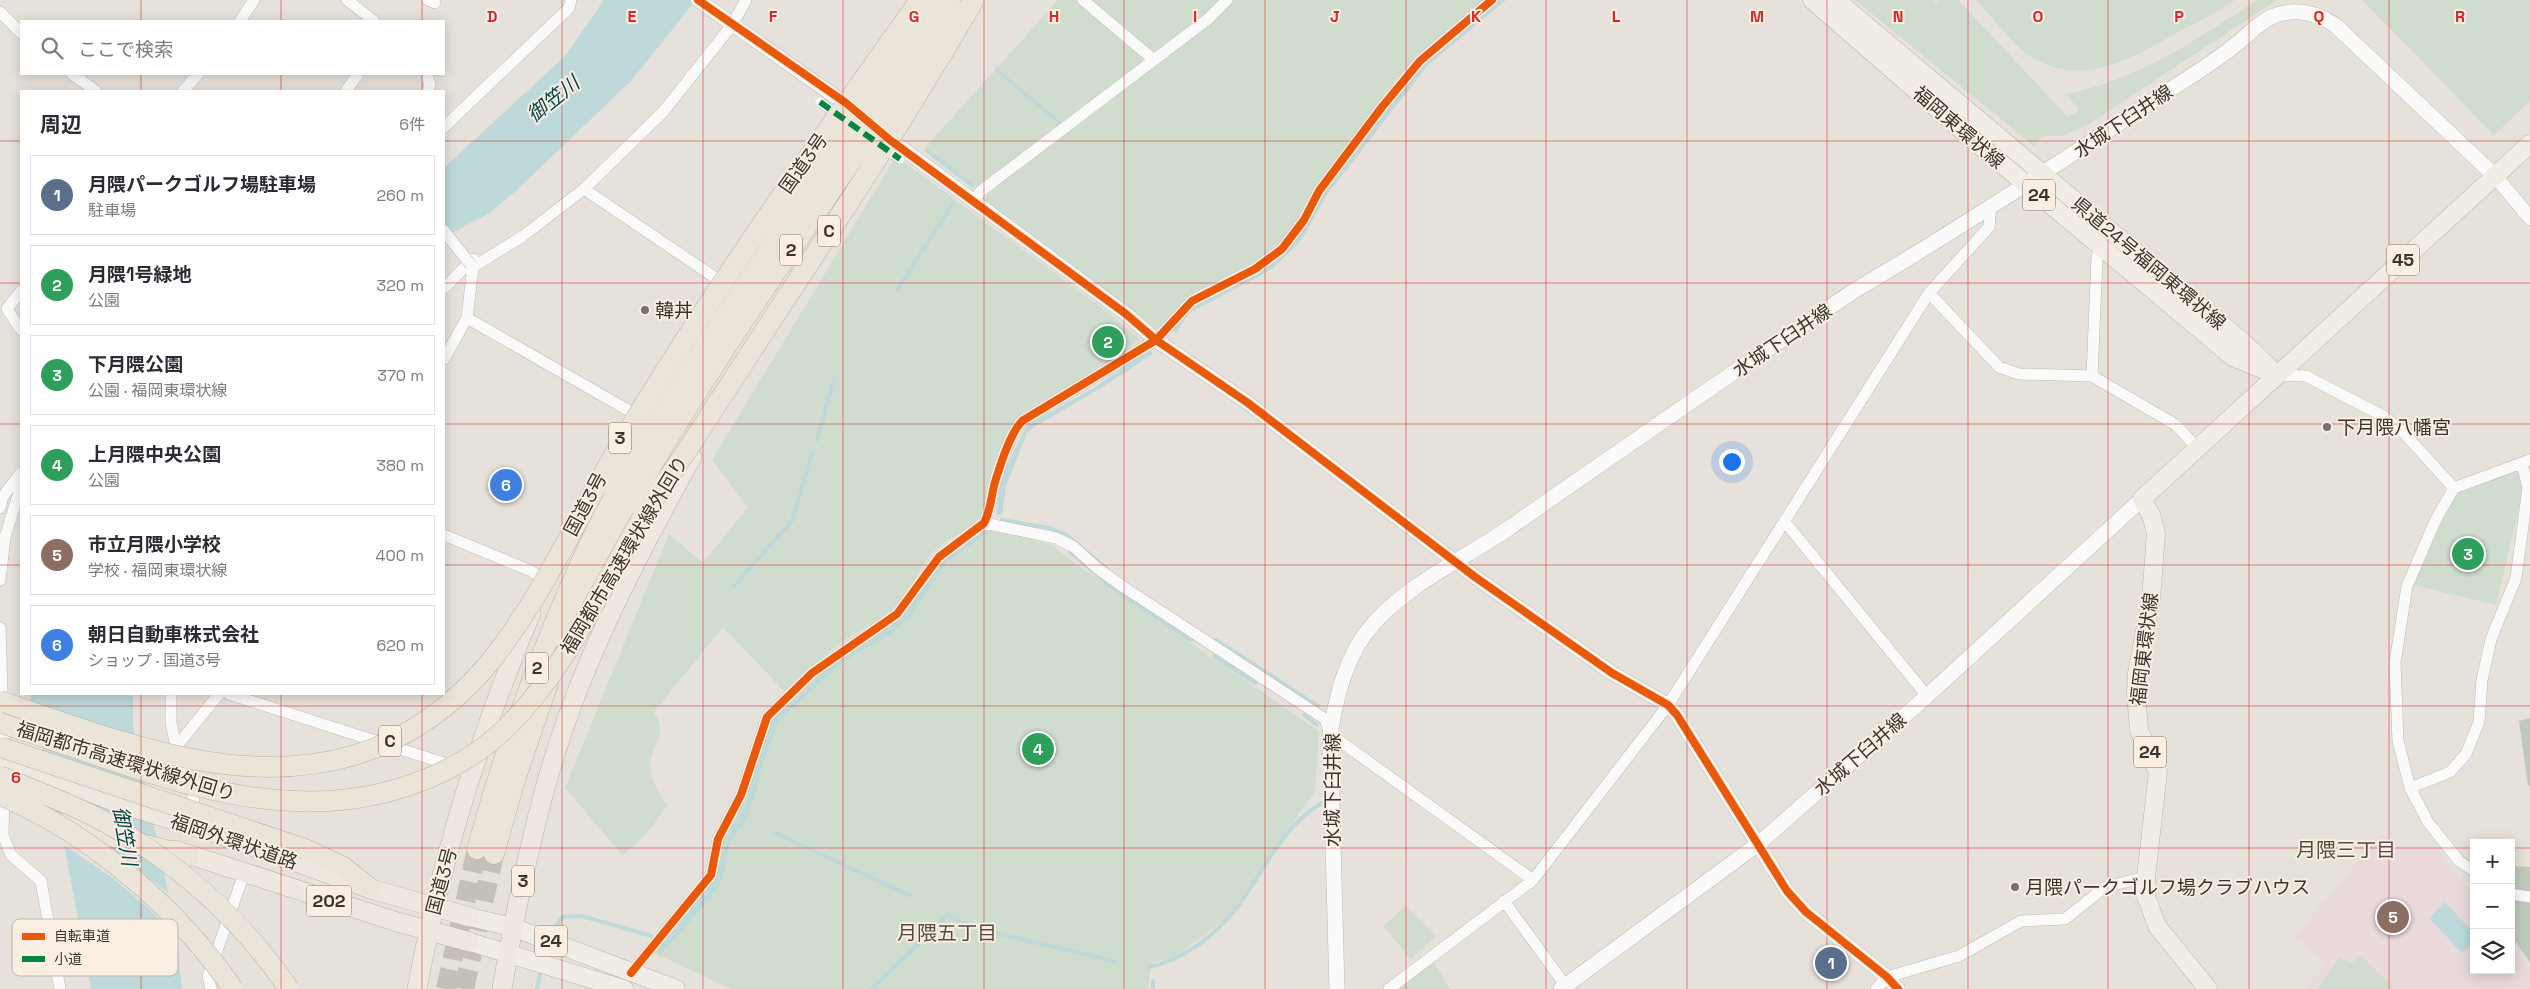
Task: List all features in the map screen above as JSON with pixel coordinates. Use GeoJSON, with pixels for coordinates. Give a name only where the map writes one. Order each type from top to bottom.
{"type":"FeatureCollection","features":[{"type":"Feature","properties":{"kind":"highway","name":"国道3号"},"geometry":{"type":"LineString","coordinates":[[417,989],[428,930],[472,772],[506,673],[545,581],[633,414],[720,281],[920,0]]}},
{"type":"Feature","properties":{"kind":"highway","name":"C"},"geometry":{"type":"LineString","coordinates":[[0,701],[83,729],[181,757],[264,766],[310,764],[364,752],[408,732],[448,704],[489,663],[509,636],[540,587],[630,426],[683,341],[789,183],[920,0]]}},
{"type":"Feature","properties":{"kind":"highway","name":"2"},"geometry":{"type":"LineString","coordinates":[[622,499],[646,438],[939,0]]}},
{"type":"Feature","properties":{"kind":"highway","name":"2"},"geometry":{"type":"LineString","coordinates":[[486,852],[497,778],[525,698],[579,563],[622,499],[661,448],[810,221],[960,0]]}},
{"type":"Feature","properties":{"kind":"highway","name":"福岡都市高速環状線外回り"},"geometry":{"type":"LineString","coordinates":[[0,723],[188,783],[256,798],[302,802],[355,798],[415,784],[464,760],[490,742],[527,706],[572,645],[647,511],[837,219],[974,0]]}},
{"type":"Feature","properties":{"kind":"highway","name":"3"},"geometry":{"type":"LineString","coordinates":[[502,989],[512,927],[558,743],[608,618],[648,535],[733,384],[979,0]]}},
{"type":"Feature","properties":{"kind":"highway"},"geometry":{"type":"LineString","coordinates":[[1,777],[26,815],[189,856]]}},
{"type":"Feature","properties":{"kind":"highway"},"geometry":{"type":"LineString","coordinates":[[1,777],[305,849],[342,866],[372,889]]}},
{"type":"Feature","properties":{"kind":"highway"},"geometry":{"type":"LineString","coordinates":[[1,777],[59,826],[122,870],[178,919]]}},
{"type":"Feature","properties":{"kind":"highway"},"geometry":{"type":"LineString","coordinates":[[1,777],[103,821],[141,844],[178,870],[205,892],[249,936],[268,958],[289,989]]}},
{"type":"Feature","properties":{"kind":"highway","name":"福岡外環状道路"},"geometry":{"type":"LineString","coordinates":[[1,777],[118,803],[215,833],[372,889],[470,917]]}},
{"type":"Feature","properties":{"kind":"highway","name":"福岡外環状道路"},"geometry":{"type":"LineString","coordinates":[[1,777],[189,856],[470,942]]}},
{"type":"Feature","properties":{"kind":"highway"},"geometry":{"type":"LineString","coordinates":[[178,919],[214,960],[233,989]]}},
{"type":"Feature","properties":{"kind":"main road","name":"福岡東環状線"},"geometry":{"type":"LineString","coordinates":[[1812,0],[2025,184],[2233,357],[2276,375]]}},
{"type":"Feature","properties":{"kind":"main road","name":"県道24号福岡東環状線"},"geometry":{"type":"LineString","coordinates":[[1836,0],[2244,343],[2276,375]]}},
{"type":"Feature","properties":{"kind":"main road","name":"水城下臼井線"},"geometry":{"type":"LineString","coordinates":[[1336,989],[1330,734],[1338,693],[1346,666],[1373,623],[1400,597],[1496,537],[1805,324],[2025,184],[2044,175],[2234,46],[2270,18],[2301,11],[2323,17],[2335,25],[2495,176]]}},
{"type":"Feature","properties":{"kind":"main road","name":"45"},"geometry":{"type":"LineString","coordinates":[[2276,375],[2530,144]]}},
{"type":"Feature","properties":{"kind":"main road"},"geometry":{"type":"LineString","coordinates":[[2142,499],[2276,375]]}},
{"type":"Feature","properties":{"kind":"main road","name":"福岡東環状線"},"geometry":{"type":"LineString","coordinates":[[2142,499],[2151,515],[2156,532],[2150,599],[2137,673],[2136,693],[2139,730],[2158,772],[2146,877],[2146,896],[2157,926],[2208,989]]}},
{"type":"Feature","properties":{"kind":"main road","name":"水城下臼井線"},"geometry":{"type":"LineString","coordinates":[[1565,988],[1758,844],[1926,696],[2142,499]]}},
{"type":"Feature","properties":{"kind":"main road","name":"24"},"geometry":{"type":"LineString","coordinates":[[470,917],[512,927],[676,989]]}},
{"type":"Feature","properties":{"kind":"main road","name":"24"},"geometry":{"type":"LineString","coordinates":[[470,942],[508,952],[624,989]]}},
{"type":"Feature","properties":{"kind":"street"},"geometry":{"type":"LineString","coordinates":[[241,20],[254,0]]}},
{"type":"Feature","properties":{"kind":"street"},"geometry":{"type":"LineString","coordinates":[[347,0],[373,20]]}},
{"type":"Feature","properties":{"kind":"street"},"geometry":{"type":"LineString","coordinates":[[445,126],[569,8],[571,0]]}},
{"type":"Feature","properties":{"kind":"street"},"geometry":{"type":"LineString","coordinates":[[698,0],[846,103],[890,140],[1126,314],[1156,340],[1248,403],[1353,485],[1475,576],[1583,653],[1668,705],[1677,715],[1787,891],[1806,912],[1887,977],[1898,989]]}},
{"type":"Feature","properties":{"kind":"street"},"geometry":{"type":"LineString","coordinates":[[445,287],[478,255],[536,223],[584,189],[663,112],[727,21],[746,0]]}},
{"type":"Feature","properties":{"kind":"street"},"geometry":{"type":"LineString","coordinates":[[1083,0],[1154,60]]}},
{"type":"Feature","properties":{"kind":"street"},"geometry":{"type":"LineString","coordinates":[[973,201],[982,191],[1208,19],[1227,0]]}},
{"type":"Feature","properties":{"kind":"street"},"geometry":{"type":"LineString","coordinates":[[631,972],[711,875],[718,839],[741,796],[767,717],[812,673],[897,614],[939,557],[984,524],[988,516],[995,482],[1002,462],[1022,421],[1156,340],[1192,301],[1255,270],[1282,249],[1304,220],[1319,191],[1388,99],[1420,61],[1492,0]]}},
{"type":"Feature","properties":{"kind":"street"},"geometry":{"type":"LineString","coordinates":[[0,12],[20,32]]}},
{"type":"Feature","properties":{"kind":"street"},"geometry":{"type":"LineString","coordinates":[[73,75],[95,90]]}},
{"type":"Feature","properties":{"kind":"street"},"geometry":{"type":"LineString","coordinates":[[184,90],[197,75]]}},
{"type":"Feature","properties":{"kind":"street"},"geometry":{"type":"LineString","coordinates":[[347,90],[357,75]]}},
{"type":"Feature","properties":{"kind":"street"},"geometry":{"type":"LineString","coordinates":[[428,75],[430,85],[428,90]]}},
{"type":"Feature","properties":{"kind":"street"},"geometry":{"type":"LineString","coordinates":[[820,102],[900,159]]}},
{"type":"Feature","properties":{"kind":"street"},"geometry":{"type":"LineString","coordinates":[[2495,176],[2530,218]]}},
{"type":"Feature","properties":{"kind":"street"},"geometry":{"type":"LineString","coordinates":[[584,189],[720,281]]}},
{"type":"Feature","properties":{"kind":"street"},"geometry":{"type":"LineString","coordinates":[[1389,989],[1533,880],[1668,705],[1929,293],[1989,228],[1991,206]]}},
{"type":"Feature","properties":{"kind":"street"},"geometry":{"type":"LineString","coordinates":[[472,266],[523,236],[536,223]]}},
{"type":"Feature","properties":{"kind":"street"},"geometry":{"type":"LineString","coordinates":[[445,232],[472,266],[467,318],[445,357]]}},
{"type":"Feature","properties":{"kind":"street"},"geometry":{"type":"LineString","coordinates":[[2092,376],[2097,258],[2100,247]]}},
{"type":"Feature","properties":{"kind":"street"},"geometry":{"type":"LineString","coordinates":[[20,292],[4,304],[20,328]]}},
{"type":"Feature","properties":{"kind":"street"},"geometry":{"type":"LineString","coordinates":[[1929,293],[1999,367],[2019,374],[2092,376],[2113,386],[2176,425],[2197,448]]}},
{"type":"Feature","properties":{"kind":"street"},"geometry":{"type":"LineString","coordinates":[[467,318],[633,414]]}},
{"type":"Feature","properties":{"kind":"street","name":"福岡東環状線"},"geometry":{"type":"LineString","coordinates":[[2276,375],[2306,376],[2385,417],[2402,431],[2454,488]]}},
{"type":"Feature","properties":{"kind":"street"},"geometry":{"type":"LineString","coordinates":[[2410,788],[2450,772],[2466,754],[2479,722],[2482,680],[2491,639],[2516,578],[2528,488],[2526,462],[2454,488],[2436,519],[2406,586],[2395,663],[2398,740],[2410,788],[2428,822],[2459,861],[2470,868]]}},
{"type":"Feature","properties":{"kind":"street"},"geometry":{"type":"LineString","coordinates":[[0,508],[3,496],[20,474]]}},
{"type":"Feature","properties":{"kind":"street"},"geometry":{"type":"LineString","coordinates":[[0,580],[5,537],[20,489]]}},
{"type":"Feature","properties":{"kind":"street"},"geometry":{"type":"LineString","coordinates":[[1785,522],[1926,696]]}},
{"type":"Feature","properties":{"kind":"street"},"geometry":{"type":"LineString","coordinates":[[984,524],[1056,538],[1074,547],[1097,568],[1122,586],[1325,719],[1330,734],[1533,880]]}},
{"type":"Feature","properties":{"kind":"street"},"geometry":{"type":"LineString","coordinates":[[445,535],[531,572],[545,581]]}},
{"type":"Feature","properties":{"kind":"street"},"geometry":{"type":"LineString","coordinates":[[0,628],[2,834],[11,855],[41,881],[48,919]]}},
{"type":"Feature","properties":{"kind":"street"},"geometry":{"type":"LineString","coordinates":[[171,695],[172,723],[176,747],[194,799]]}},
{"type":"Feature","properties":{"kind":"street"},"geometry":{"type":"LineString","coordinates":[[176,747],[218,695]]}},
{"type":"Feature","properties":{"kind":"street"},"geometry":{"type":"LineString","coordinates":[[232,695],[472,772]]}},
{"type":"Feature","properties":{"kind":"street"},"geometry":{"type":"LineString","coordinates":[[211,989],[208,976],[244,874]]}},
{"type":"Feature","properties":{"kind":"street"},"geometry":{"type":"LineString","coordinates":[[1876,989],[1887,977],[1959,956],[2021,921],[2065,919],[2105,888],[2146,877]]}},
{"type":"Feature","properties":{"kind":"street"},"geometry":{"type":"LineString","coordinates":[[2515,895],[2530,897]]}},
{"type":"Feature","properties":{"kind":"street"},"geometry":{"type":"LineString","coordinates":[[1504,902],[1565,988]]}},
{"type":"Feature","properties":{"kind":"street"},"geometry":{"type":"LineString","coordinates":[[58,976],[60,989]]}},
{"type":"Feature","properties":{"kind":"shaded area"},"geometry":{"type":"Polygon","coordinates":[[[2382,833],[2404,848],[2437,848],[2470,891],[2470,974],[2515,974],[2515,949],[2530,968],[2530,989],[2306,989],[2327,962],[2294,938],[2382,833]]]}},
{"type":"Feature","properties":{"kind":"green space"},"geometry":{"type":"Polygon","coordinates":[[[1058,0],[1075,0],[1142,55],[1142,62],[977,187],[972,188],[923,150],[1058,0]]]}},
{"type":"Feature","properties":{"kind":"green space"},"geometry":{"type":"Polygon","coordinates":[[[1088,0],[1220,0],[1203,16],[1158,51],[1149,51],[1088,0]]]}},
{"type":"Feature","properties":{"kind":"green space"},"geometry":{"type":"Polygon","coordinates":[[[1235,0],[1488,0],[1440,39],[1279,247],[1160,331],[985,202],[986,195],[1213,22],[1235,0]]]}},
{"type":"Feature","properties":{"kind":"green space"},"geometry":{"type":"Polygon","coordinates":[[[1855,0],[1932,0],[1936,4],[1940,0],[1958,0],[2068,117],[2079,110],[2066,94],[2092,88],[2142,69],[2166,57],[2257,0],[2277,0],[2089,124],[2062,136],[2042,136],[2034,146],[1855,0]]]}},
{"type":"Feature","properties":{"kind":"green space"},"geometry":{"type":"Polygon","coordinates":[[[1976,0],[2235,0],[2123,61],[2089,70],[2072,70],[2054,67],[2028,55],[2012,41],[1976,0]]]}},
{"type":"Feature","properties":{"kind":"green space"},"geometry":{"type":"Polygon","coordinates":[[[2362,0],[2530,0],[2530,101],[2494,135],[2362,0]]]}},
{"type":"Feature","properties":{"kind":"green space"},"geometry":{"type":"Polygon","coordinates":[[[896,156],[1109,313],[1140,339],[1105,367],[1077,346],[1101,322],[1076,346],[1105,368],[1023,412],[1017,418],[1006,435],[997,455],[985,507],[978,519],[970,527],[934,551],[895,606],[837,646],[785,692],[723,627],[653,713],[658,719],[660,731],[651,757],[650,770],[656,786],[667,805],[647,832],[622,855],[565,788],[669,534],[703,563],[748,507],[712,460],[896,156]]]}},
{"type":"Feature","properties":{"kind":"green space"},"geometry":{"type":"Polygon","coordinates":[[[2519,469],[2524,487],[2496,605],[2413,585],[2456,492],[2519,469]]]}},
{"type":"Feature","properties":{"kind":"green space"},"geometry":{"type":"Polygon","coordinates":[[[986,526],[1052,545],[1073,562],[1319,731],[1315,791],[1233,909],[1216,926],[1178,955],[1152,963],[1148,989],[731,989],[654,953],[715,876],[722,842],[744,800],[771,718],[824,669],[885,626],[941,558],[986,526]]]}},
{"type":"Feature","properties":{"kind":"green space"},"geometry":{"type":"Polygon","coordinates":[[[2530,718],[2530,785],[2528,786],[2519,721],[2530,718]]]}},
{"type":"Feature","properties":{"kind":"green space"},"geometry":{"type":"Polygon","coordinates":[[[2515,866],[2530,867],[2530,962],[2515,941],[2515,866]]]}},
{"type":"Feature","properties":{"kind":"green space"},"geometry":{"type":"Polygon","coordinates":[[[1406,906],[1436,936],[1411,959],[1383,926],[1406,906]]]}},
{"type":"Feature","properties":{"kind":"green space"},"geometry":{"type":"Polygon","coordinates":[[[2360,955],[2394,989],[2317,989],[2339,957],[2353,963],[2360,955]]]}},
{"type":"Feature","properties":{"kind":"green space"},"geometry":{"type":"Polygon","coordinates":[[[1433,961],[1450,989],[1398,989],[1433,961]]]}},
{"type":"Feature","properties":{"kind":"water","name":"御笠川"},"geometry":{"type":"Polygon","coordinates":[[[604,0],[696,0],[631,81],[520,187],[490,213],[445,236],[445,167],[565,56],[604,0]]]}},
{"type":"Feature","properties":{"kind":"water"},"geometry":{"type":"Polygon","coordinates":[[[1498,0],[1506,0],[1427,66],[1326,196],[1301,241],[1273,268],[1189,313],[1176,333],[1170,329],[1186,310],[1257,272],[1322,192],[1384,106],[1445,43],[1498,0]]]}},
{"type":"Feature","properties":{"kind":"water"},"geometry":{"type":"Polygon","coordinates":[[[995,66],[1062,123],[1059,125],[997,72],[995,66]]]}},
{"type":"Feature","properties":{"kind":"water"},"geometry":{"type":"Polygon","coordinates":[[[1149,349],[1153,354],[1027,433],[1006,486],[1002,515],[996,514],[1000,484],[1007,465],[1027,425],[1094,388],[1149,349]]]}},
{"type":"Feature","properties":{"kind":"water"},"geometry":{"type":"Polygon","coordinates":[[[987,529],[988,533],[947,562],[910,617],[890,635],[855,654],[829,674],[778,722],[763,764],[754,800],[745,822],[730,844],[724,874],[719,885],[707,903],[660,955],[658,950],[667,935],[713,883],[731,828],[748,799],[756,762],[772,719],[810,687],[818,676],[887,629],[905,613],[943,558],[987,529]]]}},
{"type":"Feature","properties":{"kind":"water","name":"御笠川"},"geometry":{"type":"Polygon","coordinates":[[[30,695],[133,695],[133,726],[174,919],[78,919],[65,850],[30,695]]]}},
{"type":"Feature","properties":{"kind":"water"},"geometry":{"type":"Polygon","coordinates":[[[2445,902],[2470,929],[2470,946],[2462,953],[2429,918],[2445,902]]]}},
{"type":"Feature","properties":{"kind":"water"},"geometry":{"type":"Polygon","coordinates":[[[178,950],[182,989],[91,989],[89,976],[178,976],[178,950]]]}},
{"type":"Feature","properties":{"kind":"pier"},"geometry":{"type":"Polygon","coordinates":[[[54,812],[93,835],[171,895],[175,919],[159,919],[114,879],[61,843],[54,812]]]}},
{"type":"Feature","properties":{"kind":"waterway"},"geometry":{"type":"LineString","coordinates":[[929,152],[972,185]]}},
{"type":"Feature","properties":{"kind":"waterway"},"geometry":{"type":"LineString","coordinates":[[897,290],[953,203]]}},
{"type":"Feature","properties":{"kind":"waterway"},"geometry":{"type":"LineString","coordinates":[[817,440],[834,379]]}},
{"type":"Feature","properties":{"kind":"waterway"},"geometry":{"type":"LineString","coordinates":[[733,587],[792,521],[812,453]]}},
{"type":"Feature","properties":{"kind":"waterway"},"geometry":{"type":"LineString","coordinates":[[1002,520],[1049,528],[1067,535],[1108,570]]}},
{"type":"Feature","properties":{"kind":"waterway"},"geometry":{"type":"LineString","coordinates":[[1070,552],[1114,589],[1191,640]]}},
{"type":"Feature","properties":{"kind":"waterway"},"geometry":{"type":"LineString","coordinates":[[1216,640],[1318,706]]}},
{"type":"Feature","properties":{"kind":"waterway"},"geometry":{"type":"LineString","coordinates":[[1214,656],[1255,683]]}},
{"type":"Feature","properties":{"kind":"waterway"},"geometry":{"type":"LineString","coordinates":[[1304,715],[1317,725]]}},
{"type":"Feature","properties":{"kind":"waterway"},"geometry":{"type":"LineString","coordinates":[[1148,967],[1174,959],[1198,945],[1220,927],[1238,906],[1275,850],[1295,824],[1322,803]]}},
{"type":"Feature","properties":{"kind":"waterway"},"geometry":{"type":"LineString","coordinates":[[775,833],[911,896]]}},
{"type":"Feature","properties":{"kind":"waterway"},"geometry":{"type":"LineString","coordinates":[[946,915],[967,924]]}},
{"type":"Feature","properties":{"kind":"waterway"},"geometry":{"type":"LineString","coordinates":[[872,989],[947,915]]}},
{"type":"Feature","properties":{"kind":"waterway"},"geometry":{"type":"LineString","coordinates":[[551,932],[563,917],[582,916],[651,936]]}},
{"type":"Feature","properties":{"kind":"waterway"},"geometry":{"type":"LineString","coordinates":[[987,931],[1114,961]]}},
{"type":"Feature","properties":{"kind":"waterway"},"geometry":{"type":"LineString","coordinates":[[544,955],[546,948]]}},
{"type":"Feature","properties":{"kind":"waterway"},"geometry":{"type":"LineString","coordinates":[[537,989],[541,969]]}},
{"type":"Feature","properties":{"kind":"waterway"},"geometry":{"type":"LineString","coordinates":[[1153,981],[1153,989]]}},
{"type":"Feature","properties":{"kind":"tunnel"},"geometry":{"type":"LineString","coordinates":[[446,989],[477,849]]}},
{"type":"Feature","properties":{"kind":"tunnel"},"geometry":{"type":"LineString","coordinates":[[464,989],[494,854]]}},
{"type":"Feature","properties":{"kind":"marked path"},"geometry":{"type":"LineString","coordinates":[[820,102],[900,159]]}},
{"type":"Feature","properties":{"kind":"cycle path"},"geometry":{"type":"LineString","coordinates":[[698,0],[846,103],[890,140],[1126,314],[1156,340],[1248,403],[1475,577],[1612,673],[1668,705],[1677,715],[1787,891],[1806,912],[1887,977],[1898,989]]}},
{"type":"Feature","properties":{"kind":"cycle path"},"geometry":{"type":"LineString","coordinates":[[631,973],[711,875],[718,839],[741,795],[767,717],[812,673],[897,614],[939,557],[984,523],[1003,458],[1013,434],[1022,421],[1156,340],[1192,301],[1255,269],[1282,249],[1304,220],[1319,191],[1382,107],[1420,61],[1492,0]]}},
{"type":"Feature","properties":{"kind":"place","name":"韓丼"},"geometry":{"type":"Point","coordinates":[645,310]}},
{"type":"Feature","properties":{"kind":"place","name":"月隈1号緑地"},"geometry":{"type":"Point","coordinates":[1108,342]}},
{"type":"Feature","properties":{"kind":"place","name":"下月隈八幡宮"},"geometry":{"type":"Point","coordinates":[2327,427]}},
{"type":"Feature","properties":{"kind":"place","name":"朝日自動車株式会社"},"geometry":{"type":"Point","coordinates":[506,485]}},
{"type":"Feature","properties":{"kind":"place","name":"下月隈公園"},"geometry":{"type":"Point","coordinates":[2468,554]}},
{"type":"Feature","properties":{"kind":"place","name":"上月隈中央公園"},"geometry":{"type":"Point","coordinates":[1038,749]}},
{"type":"Feature","properties":{"kind":"place","name":"月隈パークゴルフ場クラブハウス"},"geometry":{"type":"Point","coordinates":[2015,887]}},
{"type":"Feature","properties":{"kind":"place","name":"市立月隈小学校"},"geometry":{"type":"Point","coordinates":[2393,917]}},
{"type":"Feature","properties":{"kind":"place","name":"月隈パークゴルフ場駐車場"},"geometry":{"type":"Point","coordinates":[1831,963]}},
{"type":"Feature","properties":{"kind":"district","name":"月隈三丁目"},"geometry":{"type":"Point","coordinates":[2346,850]}},
{"type":"Feature","properties":{"kind":"district","name":"月隈五丁目"},"geometry":{"type":"Point","coordinates":[947,933]}}]}
